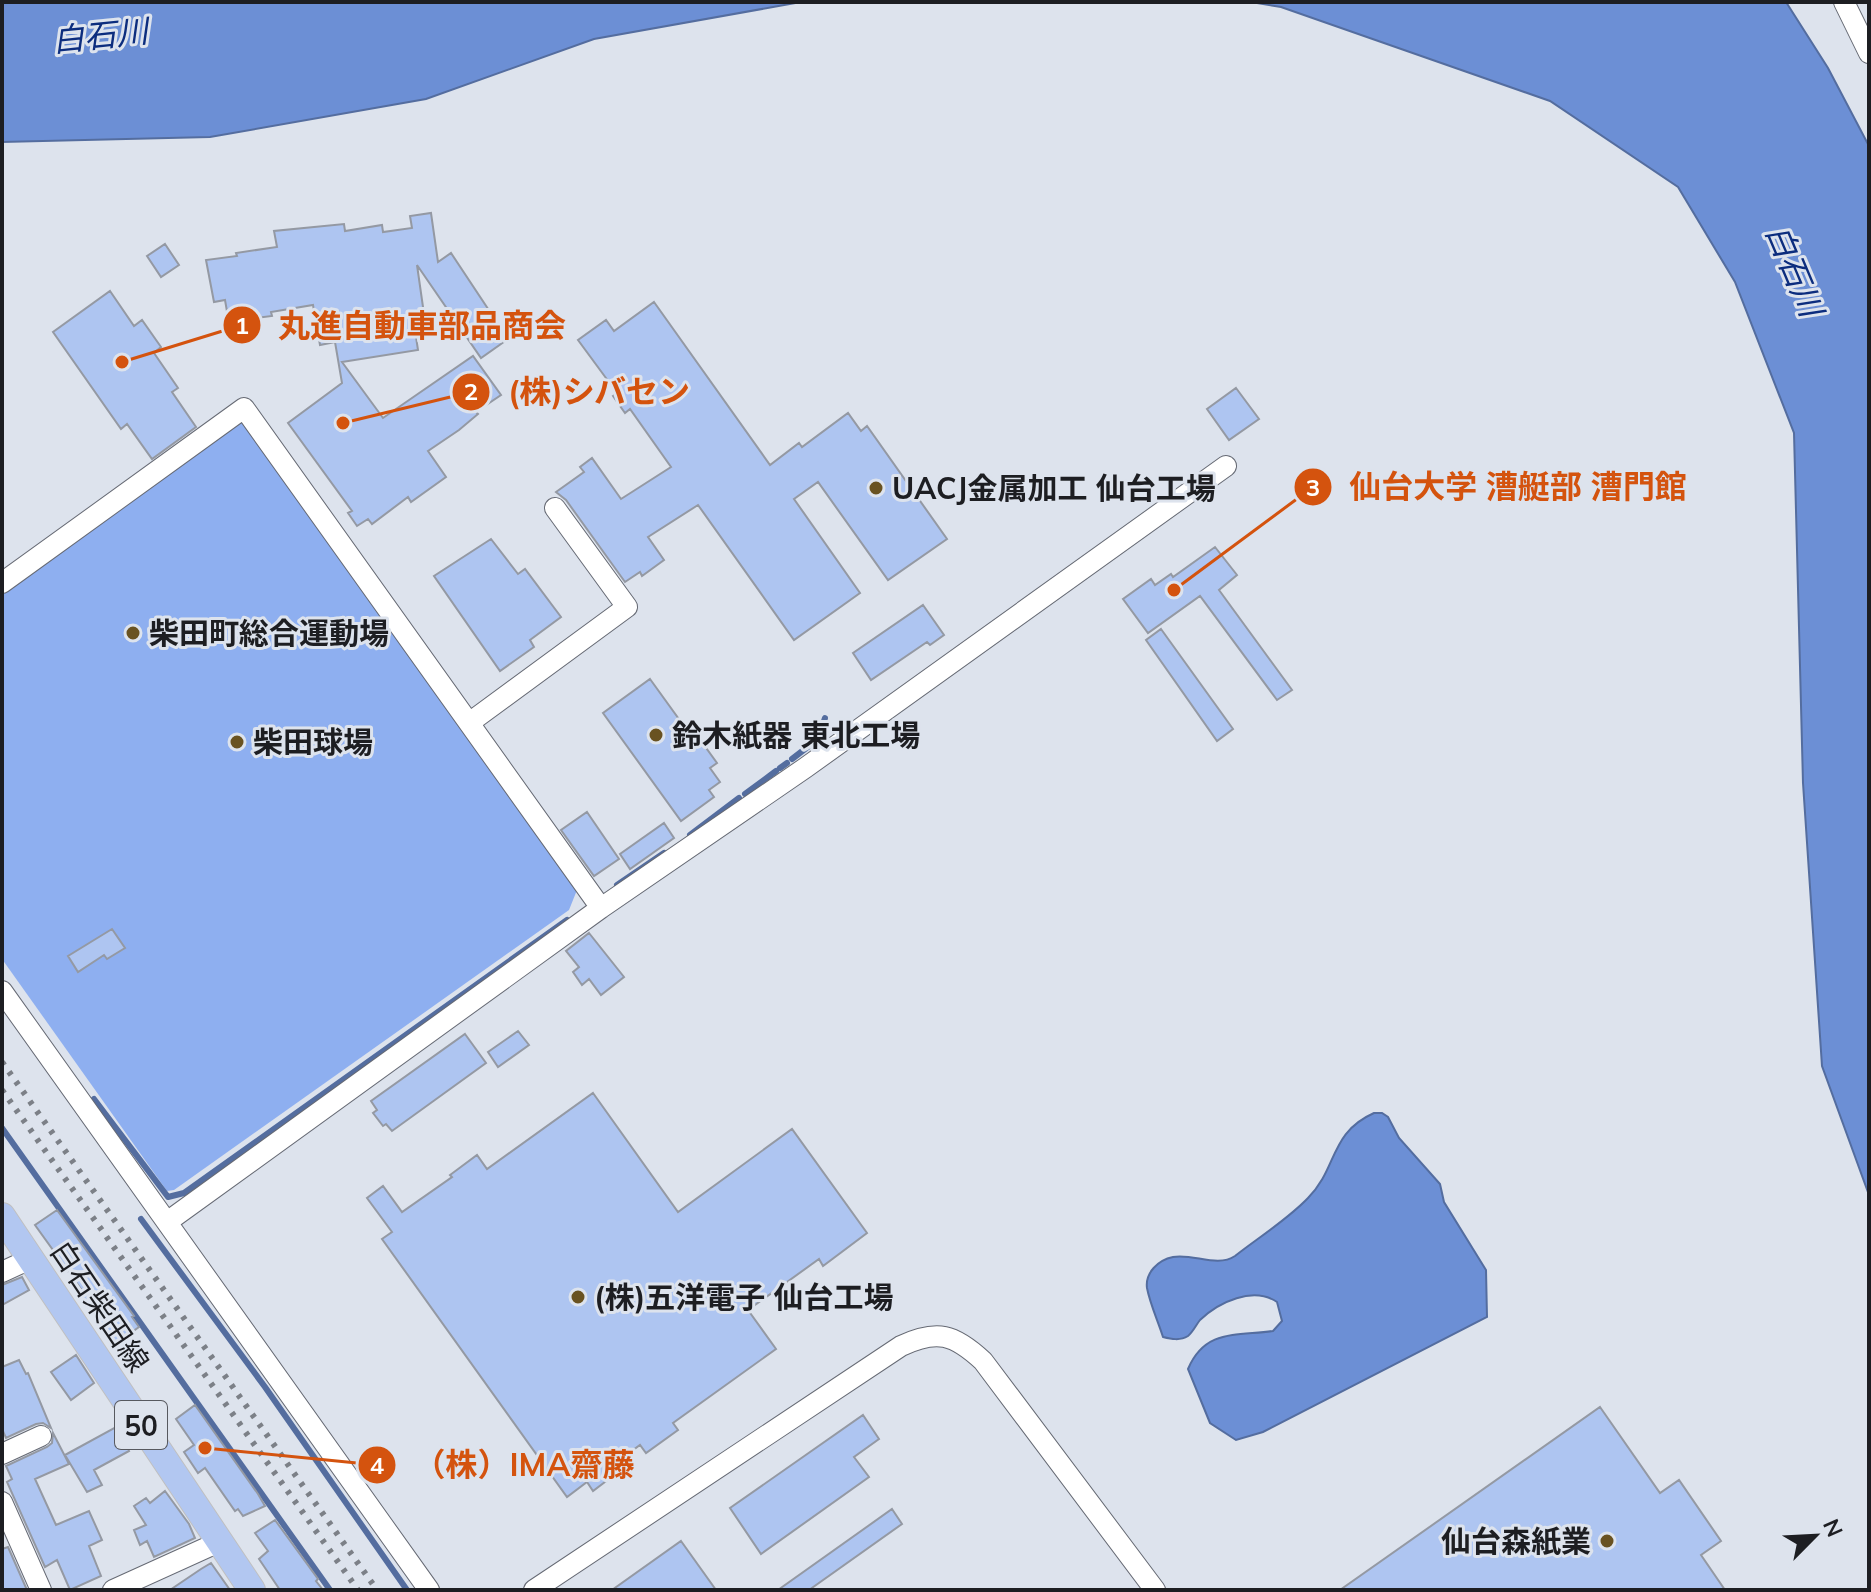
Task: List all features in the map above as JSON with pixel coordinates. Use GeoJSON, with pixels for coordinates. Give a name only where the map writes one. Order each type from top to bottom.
{"type":"FeatureCollection","features":[{"type":"Feature","properties":{"kind":"main road","name":"白石柴田線"},"geometry":{"type":"LineString","coordinates":[[2,1216],[252,1590]]}},
{"type":"Feature","properties":{"kind":"street"},"geometry":{"type":"LineString","coordinates":[[1844,2],[1869,53]]}},
{"type":"Feature","properties":{"kind":"street"},"geometry":{"type":"LineString","coordinates":[[2,583],[244,408],[601,908]]}},
{"type":"Feature","properties":{"kind":"street"},"geometry":{"type":"LineString","coordinates":[[167,1222],[601,908],[805,768],[1226,466]]}},
{"type":"Feature","properties":{"kind":"street"},"geometry":{"type":"LineString","coordinates":[[469,723],[627,607],[555,508]]}},
{"type":"Feature","properties":{"kind":"street"},"geometry":{"type":"LineString","coordinates":[[2,991],[429,1590]]}},
{"type":"Feature","properties":{"kind":"street"},"geometry":{"type":"LineString","coordinates":[[2,1272],[30,1259]]}},
{"type":"Feature","properties":{"kind":"street"},"geometry":{"type":"LineString","coordinates":[[534,1590],[901,1346],[922,1336],[946,1336],[965,1344],[983,1361],[1155,1590]]}},
{"type":"Feature","properties":{"kind":"street"},"geometry":{"type":"LineString","coordinates":[[2,1454],[41,1436]]}},
{"type":"Feature","properties":{"kind":"street"},"geometry":{"type":"LineString","coordinates":[[2,1502],[41,1590]]}},
{"type":"Feature","properties":{"kind":"street"},"geometry":{"type":"LineString","coordinates":[[113,1590],[219,1542]]}},
{"type":"Feature","properties":{"kind":"shaded area","name":"柴田球場"},"geometry":{"type":"Polygon","coordinates":[[[244,419],[577,890],[569,910],[174,1190],[167,1191],[2,959],[2,595],[244,419]]]}},
{"type":"Feature","properties":{"kind":"water","name":"白石川"},"geometry":{"type":"Polygon","coordinates":[[[2,2],[801,2],[594,39],[426,99],[210,137],[2,142],[2,2]]]}},
{"type":"Feature","properties":{"kind":"water","name":"白石川"},"geometry":{"type":"Polygon","coordinates":[[[1251,2],[1786,2],[1828,68],[1869,146],[1869,1195],[1822,1066],[1803,783],[1794,433],[1735,282],[1678,187],[1550,101],[1281,7],[1251,2]]]}},
{"type":"Feature","properties":{"kind":"water"},"geometry":{"type":"Polygon","coordinates":[[[1374,1113],[1388,1117],[1399,1138],[1440,1184],[1444,1202],[1486,1270],[1487,1317],[1263,1432],[1236,1440],[1210,1423],[1188,1369],[1203,1347],[1213,1341],[1234,1335],[1273,1331],[1282,1321],[1277,1302],[1258,1296],[1237,1298],[1208,1313],[1188,1336],[1179,1339],[1163,1337],[1147,1288],[1150,1272],[1173,1257],[1221,1261],[1235,1256],[1308,1198],[1318,1187],[1349,1130],[1374,1113]]]}},
{"type":"Feature","properties":{"kind":"building"},"geometry":{"type":"Polygon","coordinates":[[[431,213],[438,262],[451,253],[508,339],[481,358],[417,265],[427,335],[416,337],[418,350],[342,362],[383,418],[473,356],[501,395],[428,451],[446,477],[411,502],[408,497],[372,524],[368,519],[357,526],[348,513],[352,511],[288,423],[342,383],[335,342],[320,345],[313,305],[271,312],[272,316],[249,319],[249,314],[228,317],[225,300],[214,302],[206,260],[277,247],[274,231],[344,224],[345,231],[382,225],[383,232],[412,228],[410,216],[431,213]]]}},
{"type":"Feature","properties":{"kind":"building"},"geometry":{"type":"Polygon","coordinates":[[[165,244],[179,265],[161,277],[147,256],[165,244]]]}},
{"type":"Feature","properties":{"kind":"building"},"geometry":{"type":"Polygon","coordinates":[[[110,291],[134,326],[142,320],[161,347],[154,353],[178,388],[172,392],[196,427],[152,459],[127,424],[121,429],[53,332],[110,291]]]}},
{"type":"Feature","properties":{"kind":"building"},"geometry":{"type":"Polygon","coordinates":[[[654,302],[770,465],[799,443],[802,447],[848,413],[861,431],[867,426],[947,539],[888,580],[818,482],[794,499],[860,593],[794,640],[698,505],[648,537],[664,560],[642,576],[640,572],[625,582],[566,500],[556,492],[584,472],[580,467],[592,458],[621,499],[671,467],[630,409],[625,413],[613,396],[617,393],[578,340],[606,320],[614,331],[654,302]]]}},
{"type":"Feature","properties":{"kind":"building"},"geometry":{"type":"Polygon","coordinates":[[[1236,388],[1259,419],[1229,440],[1207,409],[1236,388]]]}},
{"type":"Feature","properties":{"kind":"building"},"geometry":{"type":"Polygon","coordinates":[[[491,539],[518,574],[525,569],[561,617],[530,640],[534,647],[500,671],[434,576],[491,539]]]}},
{"type":"Feature","properties":{"kind":"building"},"geometry":{"type":"Polygon","coordinates":[[[1215,547],[1237,575],[1219,590],[1292,690],[1277,700],[1200,596],[1148,633],[1123,599],[1151,579],[1155,585],[1171,574],[1173,577],[1215,547]]]}},
{"type":"Feature","properties":{"kind":"building"},"geometry":{"type":"Polygon","coordinates":[[[923,605],[944,635],[930,645],[927,642],[871,680],[853,653],[923,605]]]}},
{"type":"Feature","properties":{"kind":"building"},"geometry":{"type":"Polygon","coordinates":[[[1161,629],[1233,729],[1217,741],[1146,640],[1161,629]]]}},
{"type":"Feature","properties":{"kind":"building"},"geometry":{"type":"Polygon","coordinates":[[[650,679],[697,744],[701,741],[717,763],[710,768],[720,782],[709,790],[714,797],[681,821],[603,713],[650,679]]]}},
{"type":"Feature","properties":{"kind":"building"},"geometry":{"type":"Polygon","coordinates":[[[587,812],[619,859],[594,876],[561,830],[587,812]]]}},
{"type":"Feature","properties":{"kind":"building"},"geometry":{"type":"Polygon","coordinates":[[[664,823],[674,838],[630,869],[620,854],[664,823]]]}},
{"type":"Feature","properties":{"kind":"building"},"geometry":{"type":"Polygon","coordinates":[[[112,929],[125,948],[107,959],[104,955],[78,972],[68,956],[112,929]]]}},
{"type":"Feature","properties":{"kind":"building"},"geometry":{"type":"Polygon","coordinates":[[[589,933],[624,977],[601,995],[589,979],[582,985],[573,972],[579,967],[566,951],[589,933]]]}},
{"type":"Feature","properties":{"kind":"building"},"geometry":{"type":"Polygon","coordinates":[[[518,1031],[529,1045],[498,1067],[488,1052],[518,1031]]]}},
{"type":"Feature","properties":{"kind":"building"},"geometry":{"type":"Polygon","coordinates":[[[465,1034],[486,1063],[392,1131],[386,1124],[383,1126],[373,1113],[377,1110],[371,1101],[465,1034]]]}},
{"type":"Feature","properties":{"kind":"building"},"geometry":{"type":"Polygon","coordinates":[[[593,1093],[678,1212],[792,1129],[867,1233],[823,1266],[819,1259],[748,1310],[776,1349],[673,1423],[678,1430],[646,1453],[640,1445],[617,1462],[622,1469],[593,1491],[587,1482],[567,1497],[382,1239],[392,1232],[367,1198],[383,1186],[402,1212],[477,1155],[487,1169],[593,1093]]]}},
{"type":"Feature","properties":{"kind":"building"},"geometry":{"type":"Polygon","coordinates":[[[57,1210],[139,1327],[115,1344],[77,1292],[81,1289],[35,1225],[57,1210]]]}},
{"type":"Feature","properties":{"kind":"building"},"geometry":{"type":"Polygon","coordinates":[[[22,1277],[29,1290],[2,1305],[2,1285],[22,1277]]]}},
{"type":"Feature","properties":{"kind":"building"},"geometry":{"type":"Polygon","coordinates":[[[76,1355],[94,1383],[71,1400],[51,1372],[76,1355]]]}},
{"type":"Feature","properties":{"kind":"building"},"geometry":{"type":"Polygon","coordinates":[[[19,1360],[28,1373],[51,1428],[43,1423],[36,1424],[6,1438],[2,1429],[2,1367],[19,1360]]]}},
{"type":"Feature","properties":{"kind":"building"},"geometry":{"type":"Polygon","coordinates":[[[195,1405],[265,1506],[243,1516],[238,1509],[235,1511],[205,1468],[198,1473],[184,1452],[194,1445],[176,1419],[195,1405]]]}},
{"type":"Feature","properties":{"kind":"building"},"geometry":{"type":"Polygon","coordinates":[[[1600,1407],[1660,1493],[1679,1480],[1721,1541],[1701,1555],[1725,1590],[1340,1590],[1600,1407]]]}},
{"type":"Feature","properties":{"kind":"building"},"geometry":{"type":"Polygon","coordinates":[[[863,1415],[879,1439],[854,1457],[869,1477],[761,1554],[730,1508],[863,1415]]]}},
{"type":"Feature","properties":{"kind":"building"},"geometry":{"type":"Polygon","coordinates":[[[116,1427],[129,1451],[94,1470],[102,1485],[87,1492],[65,1455],[116,1427]]]}},
{"type":"Feature","properties":{"kind":"building"},"geometry":{"type":"Polygon","coordinates":[[[53,1433],[69,1464],[35,1479],[56,1525],[89,1511],[102,1540],[89,1546],[101,1576],[70,1590],[57,1560],[45,1567],[7,1482],[12,1479],[6,1466],[47,1447],[52,1443],[53,1433]]]}},
{"type":"Feature","properties":{"kind":"building"},"geometry":{"type":"Polygon","coordinates":[[[165,1491],[189,1524],[195,1538],[154,1557],[147,1541],[140,1545],[134,1530],[146,1525],[134,1506],[146,1498],[150,1503],[165,1491]]]}},
{"type":"Feature","properties":{"kind":"building"},"geometry":{"type":"Polygon","coordinates":[[[892,1509],[902,1524],[809,1590],[778,1590],[892,1509]]]}},
{"type":"Feature","properties":{"kind":"building"},"geometry":{"type":"Polygon","coordinates":[[[275,1520],[323,1590],[280,1590],[259,1559],[268,1551],[255,1533],[275,1520]]]}},
{"type":"Feature","properties":{"kind":"building"},"geometry":{"type":"Polygon","coordinates":[[[681,1541],[716,1590],[612,1590],[681,1541]]]}},
{"type":"Feature","properties":{"kind":"building"},"geometry":{"type":"Polygon","coordinates":[[[8,1547],[27,1590],[2,1590],[2,1549],[8,1547]]]}},
{"type":"Feature","properties":{"kind":"building"},"geometry":{"type":"Polygon","coordinates":[[[211,1563],[230,1590],[170,1590],[201,1569],[211,1563]]]}},
{"type":"Feature","properties":{"kind":"waterway"},"geometry":{"type":"LineString","coordinates":[[792,759],[818,739],[825,718]]}},
{"type":"Feature","properties":{"kind":"waterway"},"geometry":{"type":"LineString","coordinates":[[780,768],[787,763]]}},
{"type":"Feature","properties":{"kind":"waterway"},"geometry":{"type":"LineString","coordinates":[[745,794],[776,771]]}},
{"type":"Feature","properties":{"kind":"waterway"},"geometry":{"type":"LineString","coordinates":[[690,835],[739,798]]}},
{"type":"Feature","properties":{"kind":"waterway"},"geometry":{"type":"LineString","coordinates":[[617,885],[664,853]]}},
{"type":"Feature","properties":{"kind":"waterway"},"geometry":{"type":"LineString","coordinates":[[94,1099],[168,1197],[184,1193],[567,920]]}},
{"type":"Feature","properties":{"kind":"waterway"},"geometry":{"type":"LineString","coordinates":[[2,1128],[330,1590]]}},
{"type":"Feature","properties":{"kind":"waterway"},"geometry":{"type":"LineString","coordinates":[[141,1219],[265,1387],[407,1590]]}},
{"type":"Feature","properties":{"kind":"railway"},"geometry":{"type":"LineString","coordinates":[[2,1062],[377,1590]]}},
{"type":"Feature","properties":{"kind":"railway"},"geometry":{"type":"LineString","coordinates":[[2,1090],[358,1590]]}},
{"type":"Feature","properties":{"kind":"place","name":"丸進自動車部品商会"},"geometry":{"type":"Point","coordinates":[122,362]}},
{"type":"Feature","properties":{"kind":"place","name":"(株)シバセン"},"geometry":{"type":"Point","coordinates":[343,423]}},
{"type":"Feature","properties":{"kind":"place","name":"UACJ金属加工 仙台工場"},"geometry":{"type":"Point","coordinates":[876,488]}},
{"type":"Feature","properties":{"kind":"place","name":"仙台大学 漕艇部 漕門館"},"geometry":{"type":"Point","coordinates":[1174,590]}},
{"type":"Feature","properties":{"kind":"place","name":"柴田町総合運動場"},"geometry":{"type":"Point","coordinates":[133,633]}},
{"type":"Feature","properties":{"kind":"place","name":"鈴木紙器 東北工場"},"geometry":{"type":"Point","coordinates":[656,735]}},
{"type":"Feature","properties":{"kind":"place","name":"柴田球場"},"geometry":{"type":"Point","coordinates":[237,742]}},
{"type":"Feature","properties":{"kind":"place","name":"(株)五洋電子 仙台工場"},"geometry":{"type":"Point","coordinates":[578,1297]}},
{"type":"Feature","properties":{"kind":"place","name":"（株）IMA齋藤"},"geometry":{"type":"Point","coordinates":[205,1448]}},
{"type":"Feature","properties":{"kind":"place","name":"仙台森紙業"},"geometry":{"type":"Point","coordinates":[1607,1541]}}]}
